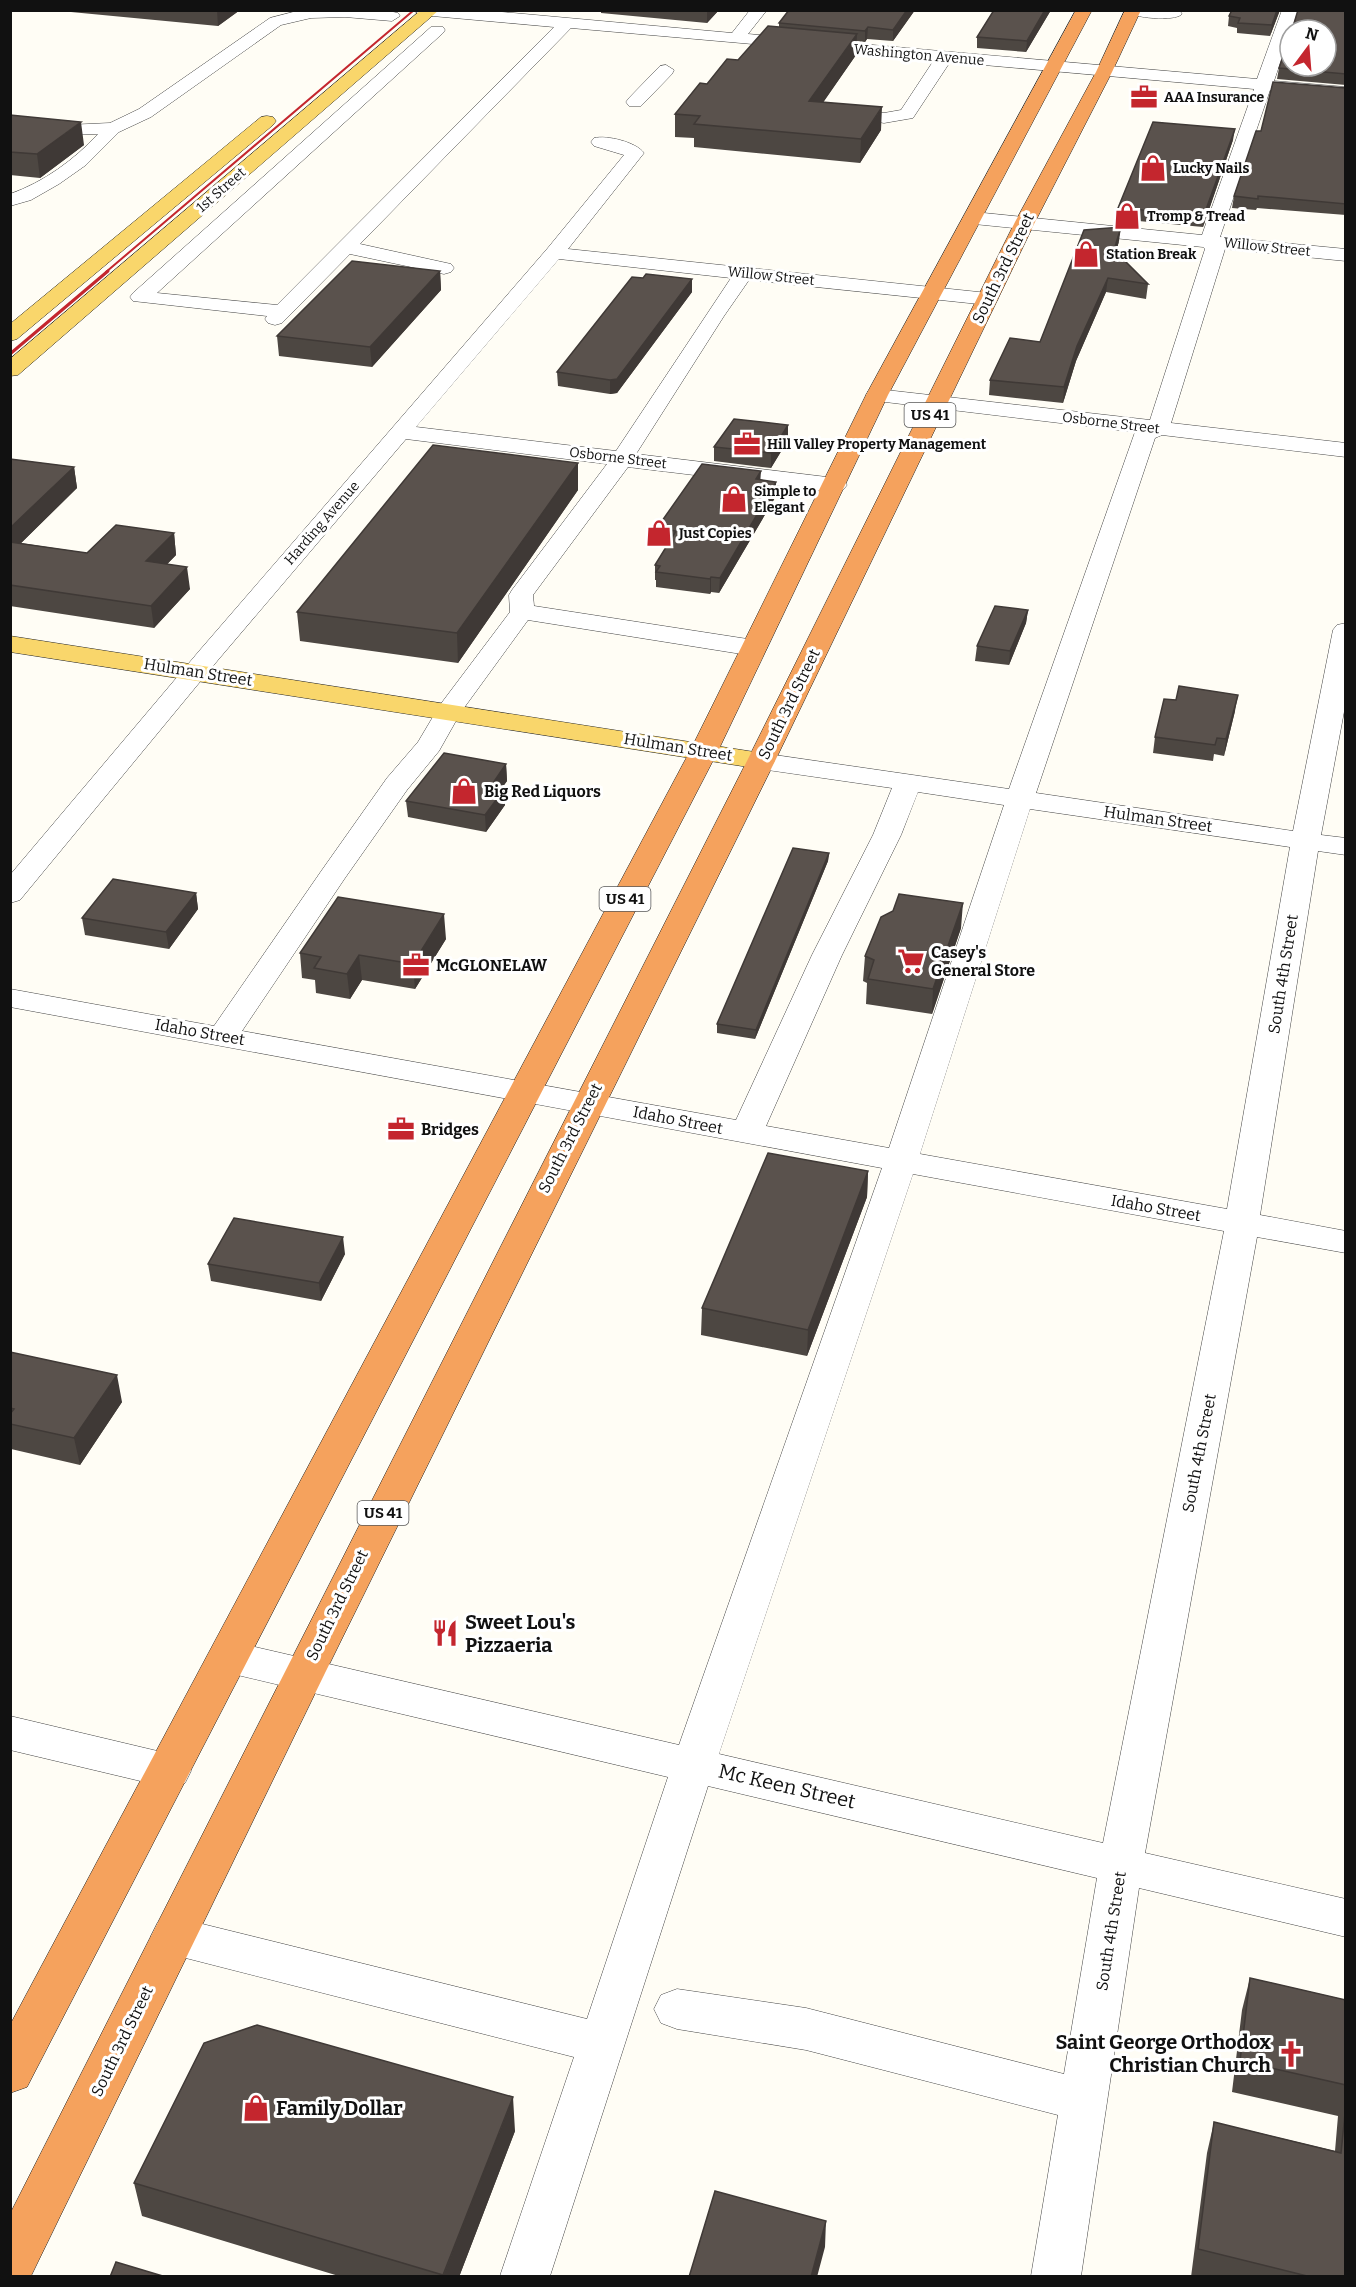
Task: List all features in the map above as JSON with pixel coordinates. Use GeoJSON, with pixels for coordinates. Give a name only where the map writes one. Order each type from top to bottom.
{"type":"FeatureCollection","features":[{"type":"Feature","properties":{"kind":"highway","name":"US 41"},"geometry":{"type":"LineString","coordinates":[[10,2072],[704,751],[877,395],[1084,10]]}},
{"type":"Feature","properties":{"kind":"highway","name":"South 3rd Street"},"geometry":{"type":"LineString","coordinates":[[10,2267],[588,1103],[761,761],[1025,222],[1104,72],[1133,11]]}},
{"type":"Feature","properties":{"kind":"main road","name":"1st Street"},"geometry":{"type":"LineString","coordinates":[[10,370],[430,11]]}},
{"type":"Feature","properties":{"kind":"main road"},"geometry":{"type":"LineString","coordinates":[[374,32],[396,13]]}},
{"type":"Feature","properties":{"kind":"main road","name":"1st Street"},"geometry":{"type":"LineString","coordinates":[[10,335],[284,107]]}},
{"type":"Feature","properties":{"kind":"main road","name":"Hulman Street"},"geometry":{"type":"LineString","coordinates":[[10,644],[761,761]]}},
{"type":"Feature","properties":{"kind":"street","name":"Washington Avenue"},"geometry":{"type":"LineString","coordinates":[[420,10],[1346,92]]}},
{"type":"Feature","properties":{"kind":"street"},"geometry":{"type":"LineString","coordinates":[[735,39],[759,10]]}},
{"type":"Feature","properties":{"kind":"street"},"geometry":{"type":"LineString","coordinates":[[525,2277],[694,1764],[901,1161],[1020,799],[1145,434],[1158,429],[1215,249],[1209,241],[1266,86],[1290,10]]}},
{"type":"Feature","properties":{"kind":"street"},"geometry":{"type":"LineString","coordinates":[[1133,11],[1174,14]]}},
{"type":"Feature","properties":{"kind":"street"},"geometry":{"type":"LineString","coordinates":[[10,124],[67,130],[113,128],[144,113],[276,21],[311,13],[396,13]]}},
{"type":"Feature","properties":{"kind":"street"},"geometry":{"type":"LineString","coordinates":[[437,30],[140,297],[278,316],[567,24]]}},
{"type":"Feature","properties":{"kind":"street"},"geometry":{"type":"LineString","coordinates":[[851,112],[884,118],[908,114],[945,58]]}},
{"type":"Feature","properties":{"kind":"street"},"geometry":{"type":"LineString","coordinates":[[635,102],[666,70]]}},
{"type":"Feature","properties":{"kind":"street"},"geometry":{"type":"LineString","coordinates":[[10,201],[32,192],[85,158],[99,146],[113,128]]}},
{"type":"Feature","properties":{"kind":"street","name":"Harding Avenue"},"geometry":{"type":"LineString","coordinates":[[10,894],[195,671],[554,253],[634,153],[600,142],[612,129]]}},
{"type":"Feature","properties":{"kind":"street"},"geometry":{"type":"LineString","coordinates":[[10,190],[32,192]]}},
{"type":"Feature","properties":{"kind":"street","name":"Willow Street"},"geometry":{"type":"LineString","coordinates":[[974,218],[1346,255]]}},
{"type":"Feature","properties":{"kind":"street"},"geometry":{"type":"LineString","coordinates":[[346,248],[444,268]]}},
{"type":"Feature","properties":{"kind":"street","name":"Willow Street"},"geometry":{"type":"LineString","coordinates":[[554,253],[988,299]]}},
{"type":"Feature","properties":{"kind":"street"},"geometry":{"type":"LineString","coordinates":[[223,1036],[338,867],[429,745],[449,711],[522,612],[521,595],[622,459],[714,315],[744,273]]}},
{"type":"Feature","properties":{"kind":"street","name":"Osborne Street"},"geometry":{"type":"LineString","coordinates":[[877,395],[1346,450]]}},
{"type":"Feature","properties":{"kind":"street","name":"Osborne Street"},"geometry":{"type":"LineString","coordinates":[[401,432],[835,485]]}},
{"type":"Feature","properties":{"kind":"street"},"geometry":{"type":"LineString","coordinates":[[522,612],[754,648]]}},
{"type":"Feature","properties":{"kind":"street","name":"South 4th Street"},"geometry":{"type":"LineString","coordinates":[[1056,2277],[1121,1864],[1242,1224],[1305,841],[1346,630]]}},
{"type":"Feature","properties":{"kind":"street","name":"Hulman Street"},"geometry":{"type":"LineString","coordinates":[[761,761],[1346,847]]}},
{"type":"Feature","properties":{"kind":"street"},"geometry":{"type":"LineString","coordinates":[[747,1132],[827,955],[887,836],[908,782]]}},
{"type":"Feature","properties":{"kind":"street","name":"Idaho Street"},"geometry":{"type":"LineString","coordinates":[[10,998],[1346,1242]]}},
{"type":"Feature","properties":{"kind":"street","name":"Mc Keen Street"},"geometry":{"type":"LineString","coordinates":[[229,1657],[1346,1918]]}},
{"type":"Feature","properties":{"kind":"street"},"geometry":{"type":"LineString","coordinates":[[10,1734],[170,1771]]}},
{"type":"Feature","properties":{"kind":"street"},"geometry":{"type":"LineString","coordinates":[[174,1936],[602,2043]]}},
{"type":"Feature","properties":{"kind":"street"},"geometry":{"type":"LineString","coordinates":[[677,2009],[806,2029],[1084,2100]]}},
{"type":"Feature","properties":{"kind":"building"},"geometry":{"type":"Polygon","coordinates":[[[789,10],[907,10],[893,30],[868,27],[865,31],[779,23],[789,10]]]}},
{"type":"Feature","properties":{"kind":"building"},"geometry":{"type":"Polygon","coordinates":[[[994,10],[1045,10],[1027,41],[977,37],[994,10]]]}},
{"type":"Feature","properties":{"kind":"building"},"geometry":{"type":"Polygon","coordinates":[[[1232,10],[1277,10],[1272,25],[1238,23],[1240,18],[1229,16],[1232,10]]]}},
{"type":"Feature","properties":{"kind":"building"},"geometry":{"type":"Polygon","coordinates":[[[1298,10],[1346,10],[1346,74],[1338,73],[1338,18],[1296,18],[1298,10]]]}},
{"type":"Feature","properties":{"kind":"building"},"geometry":{"type":"Polygon","coordinates":[[[768,26],[857,34],[809,101],[882,107],[861,139],[694,124],[700,116],[675,114],[700,83],[707,84],[727,59],[738,60],[768,26]]]}},
{"type":"Feature","properties":{"kind":"building"},"geometry":{"type":"Polygon","coordinates":[[[1273,82],[1346,88],[1346,204],[1234,196],[1256,131],[1261,131],[1273,82]]]}},
{"type":"Feature","properties":{"kind":"building"},"geometry":{"type":"Polygon","coordinates":[[[10,115],[81,122],[37,154],[10,152],[10,115]]]}},
{"type":"Feature","properties":{"kind":"building"},"geometry":{"type":"Polygon","coordinates":[[[1153,122],[1235,129],[1204,215],[1118,208],[1153,122]]]}},
{"type":"Feature","properties":{"kind":"building"},"geometry":{"type":"Polygon","coordinates":[[[1121,227],[1114,250],[1148,284],[1108,278],[1077,346],[1064,387],[990,380],[1010,338],[1040,342],[1084,230],[1121,227]]]}},
{"type":"Feature","properties":{"kind":"building"},"geometry":{"type":"Polygon","coordinates":[[[352,261],[440,271],[370,347],[277,336],[352,261]]]}},
{"type":"Feature","properties":{"kind":"building"},"geometry":{"type":"Polygon","coordinates":[[[646,274],[692,279],[617,379],[610,380],[557,372],[632,277],[643,278],[646,274]]]}},
{"type":"Feature","properties":{"kind":"building"},"geometry":{"type":"Polygon","coordinates":[[[734,419],[788,425],[771,453],[714,447],[734,419]]]}},
{"type":"Feature","properties":{"kind":"building"},"geometry":{"type":"Polygon","coordinates":[[[433,445],[578,463],[457,633],[297,612],[433,445]]]}},
{"type":"Feature","properties":{"kind":"building"},"geometry":{"type":"Polygon","coordinates":[[[10,459],[74,467],[10,528],[10,459]]]}},
{"type":"Feature","properties":{"kind":"building"},"geometry":{"type":"Polygon","coordinates":[[[702,464],[761,471],[756,479],[776,482],[720,578],[711,577],[710,579],[656,572],[660,566],[655,565],[676,531],[657,528],[702,464]]]}},
{"type":"Feature","properties":{"kind":"building"},"geometry":{"type":"Polygon","coordinates":[[[116,525],[174,533],[146,561],[187,567],[151,606],[10,585],[10,542],[87,553],[116,525]]]}},
{"type":"Feature","properties":{"kind":"building"},"geometry":{"type":"Polygon","coordinates":[[[995,606],[1028,610],[1010,651],[977,646],[995,606]]]}},
{"type":"Feature","properties":{"kind":"building"},"geometry":{"type":"Polygon","coordinates":[[[1179,686],[1238,695],[1226,739],[1217,738],[1215,745],[1155,737],[1164,699],[1176,700],[1179,686]]]}},
{"type":"Feature","properties":{"kind":"building","name":"Big Red Liquors"},"geometry":{"type":"Polygon","coordinates":[[[444,753],[506,764],[491,786],[505,788],[485,815],[406,801],[444,753]]]}},
{"type":"Feature","properties":{"kind":"building"},"geometry":{"type":"Polygon","coordinates":[[[793,848],[829,853],[756,1030],[717,1024],[793,848]]]}},
{"type":"Feature","properties":{"kind":"building"},"geometry":{"type":"Polygon","coordinates":[[[113,879],[196,893],[166,932],[82,918],[113,879]]]}},
{"type":"Feature","properties":{"kind":"building","name":"Casey's General Store"},"geometry":{"type":"Polygon","coordinates":[[[899,894],[963,903],[933,989],[868,979],[874,960],[865,956],[881,917],[893,911],[899,894]]]}},
{"type":"Feature","properties":{"kind":"building"},"geometry":{"type":"Polygon","coordinates":[[[338,897],[444,914],[413,964],[359,955],[347,974],[314,968],[321,957],[300,953],[338,897]]]}},
{"type":"Feature","properties":{"kind":"building"},"geometry":{"type":"Polygon","coordinates":[[[768,1153],[868,1171],[808,1330],[702,1308],[768,1153]]]}},
{"type":"Feature","properties":{"kind":"building"},"geometry":{"type":"Polygon","coordinates":[[[234,1218],[343,1237],[319,1283],[208,1264],[234,1218]]]}},
{"type":"Feature","properties":{"kind":"building"},"geometry":{"type":"Polygon","coordinates":[[[10,1352],[117,1375],[74,1438],[10,1424],[10,1414],[14,1409],[10,1408],[10,1352]]]}},
{"type":"Feature","properties":{"kind":"building"},"geometry":{"type":"Polygon","coordinates":[[[1250,1978],[1346,2000],[1346,2085],[1240,2061],[1250,1978]]]}},
{"type":"Feature","properties":{"kind":"building"},"geometry":{"type":"Polygon","coordinates":[[[257,2025],[513,2097],[443,2275],[134,2183],[204,2043],[257,2025]]]}},
{"type":"Feature","properties":{"kind":"building"},"geometry":{"type":"Polygon","coordinates":[[[1346,2104],[1346,2277],[1311,2277],[1198,2249],[1214,2122],[1341,2153],[1346,2104]]]}},
{"type":"Feature","properties":{"kind":"building"},"geometry":{"type":"Polygon","coordinates":[[[715,2191],[826,2221],[811,2277],[689,2277],[715,2191]]]}},
{"type":"Feature","properties":{"kind":"building"},"geometry":{"type":"Polygon","coordinates":[[[116,2262],[166,2277],[110,2277],[116,2262]]]}},
{"type":"Feature","properties":{"kind":"railway"},"geometry":{"type":"LineString","coordinates":[[106,272],[414,10]]}},
{"type":"Feature","properties":{"kind":"railway"},"geometry":{"type":"LineString","coordinates":[[10,354],[108,271]]}},
{"type":"Feature","properties":{"kind":"place","name":"AAA Insurance"},"geometry":{"type":"Point","coordinates":[1144,97]}},
{"type":"Feature","properties":{"kind":"place","name":"Lucky Nails"},"geometry":{"type":"Point","coordinates":[1153,168]}},
{"type":"Feature","properties":{"kind":"place","name":"Tromp & Tread"},"geometry":{"type":"Point","coordinates":[1127,216]}},
{"type":"Feature","properties":{"kind":"place","name":"Station Break"},"geometry":{"type":"Point","coordinates":[1086,254]}},
{"type":"Feature","properties":{"kind":"place","name":"Hill Valley Property Management"},"geometry":{"type":"Point","coordinates":[747,444]}},
{"type":"Feature","properties":{"kind":"place","name":"Simple to Elegant"},"geometry":{"type":"Point","coordinates":[734,499]}},
{"type":"Feature","properties":{"kind":"place","name":"Just Copies"},"geometry":{"type":"Point","coordinates":[659,533]}},
{"type":"Feature","properties":{"kind":"place","name":"Big Red Liquors"},"geometry":{"type":"Point","coordinates":[464,791]}},
{"type":"Feature","properties":{"kind":"place","name":"Casey's General Store"},"geometry":{"type":"Point","coordinates":[911,961]}},
{"type":"Feature","properties":{"kind":"place","name":"McGLONELAW"},"geometry":{"type":"Point","coordinates":[416,965]}},
{"type":"Feature","properties":{"kind":"place","name":"Bridges"},"geometry":{"type":"Point","coordinates":[401,1129]}},
{"type":"Feature","properties":{"kind":"place","name":"Sweet Lou's Pizzaeria"},"geometry":{"type":"Point","coordinates":[445,1633]}},
{"type":"Feature","properties":{"kind":"place","name":"Saint George Orthodox Christian Church"},"geometry":{"type":"Point","coordinates":[1291,2054]}},
{"type":"Feature","properties":{"kind":"place","name":"Family Dollar"},"geometry":{"type":"Point","coordinates":[256,2108]}}]}
